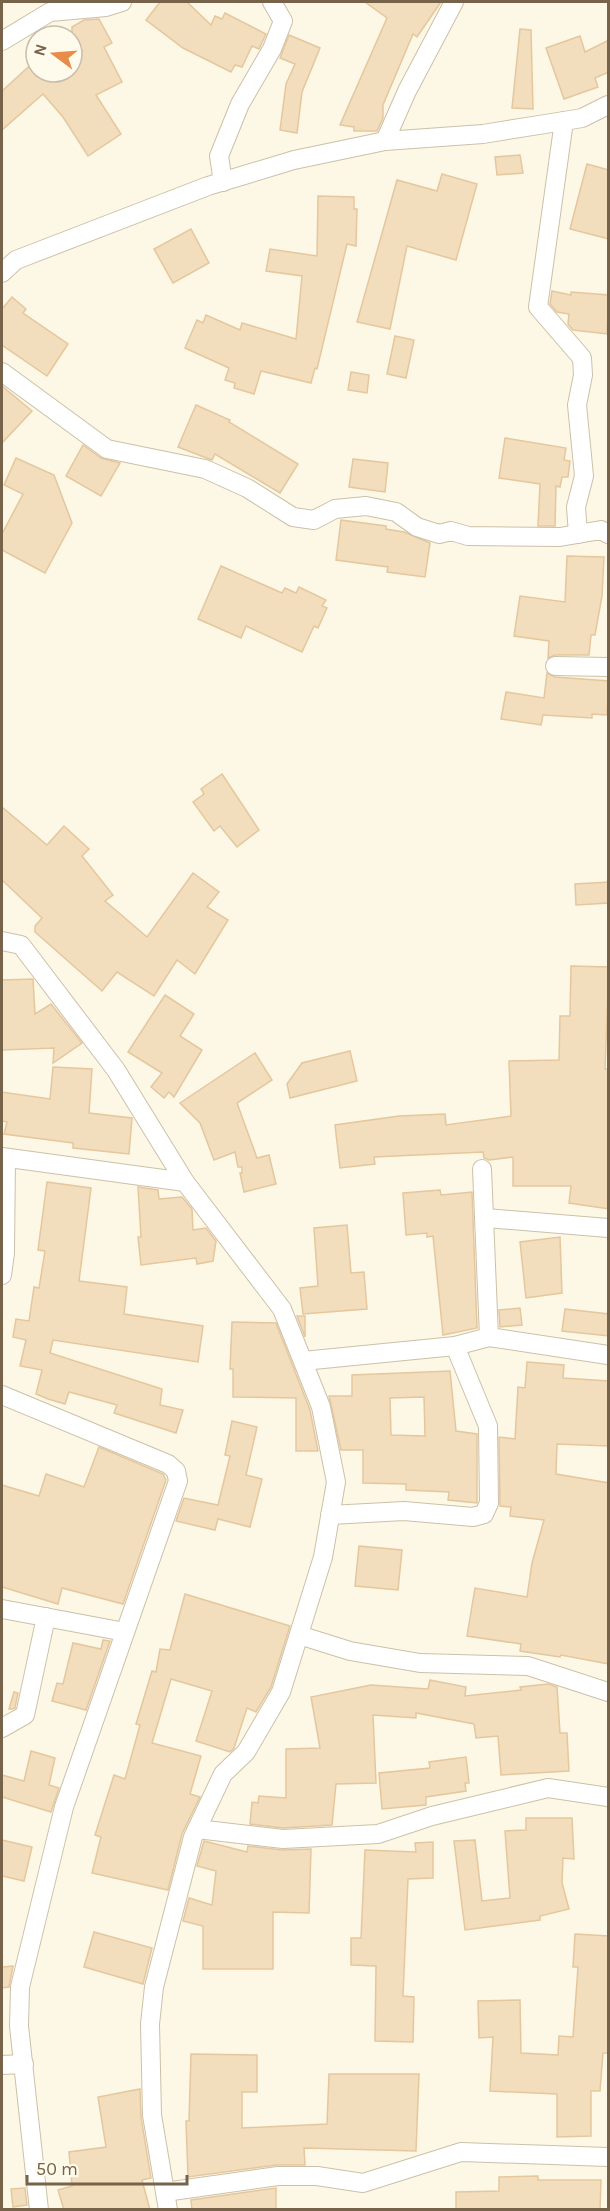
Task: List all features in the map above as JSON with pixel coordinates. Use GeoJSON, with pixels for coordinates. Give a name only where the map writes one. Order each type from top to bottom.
{"type":"FeatureCollection","features":[{"type":"Feature","properties":{"kind":"street"},"geometry":{"type":"LineString","coordinates":[[2,40],[50,12],[106,7],[122,2]]}},
{"type":"Feature","properties":{"kind":"street"},"geometry":{"type":"LineString","coordinates":[[385,141],[454,2]]}},
{"type":"Feature","properties":{"kind":"street"},"geometry":{"type":"LineString","coordinates":[[223,182],[219,156],[240,104],[272,49],[283,21],[277,4]]}},
{"type":"Feature","properties":{"kind":"street"},"geometry":{"type":"LineString","coordinates":[[5,263],[223,182],[294,160],[385,141],[483,134],[582,118],[609,105]]}},
{"type":"Feature","properties":{"kind":"street"},"geometry":{"type":"LineString","coordinates":[[564,121],[538,307],[582,358],[583,375],[577,405],[584,476],[576,507],[579,534]]}},
{"type":"Feature","properties":{"kind":"street"},"geometry":{"type":"LineString","coordinates":[[2,372],[107,449],[205,469],[248,488],[293,517],[314,520],[335,509],[366,506],[396,512],[417,527],[439,534],[451,531],[468,536],[560,537],[601,530],[609,534]]}},
{"type":"Feature","properties":{"kind":"street"},"geometry":{"type":"LineString","coordinates":[[555,666],[609,667]]}},
{"type":"Feature","properties":{"kind":"street"},"geometry":{"type":"LineString","coordinates":[[2,941],[21,945],[35,963],[116,1070],[185,1182],[282,1309],[321,1407],[336,1482],[323,1557],[281,1692],[246,1752],[223,1774],[197,1829],[154,1987],[150,2024],[152,2115],[166,2201],[278,2176],[317,2176],[363,2183],[461,2152],[609,2157]]}},
{"type":"Feature","properties":{"kind":"street"},"geometry":{"type":"LineString","coordinates":[[2,1275],[5,1253],[4,1157],[185,1182]]}},
{"type":"Feature","properties":{"kind":"street"},"geometry":{"type":"LineString","coordinates":[[482,1169],[486,1218],[489,1337]]}},
{"type":"Feature","properties":{"kind":"street"},"geometry":{"type":"LineString","coordinates":[[486,1218],[609,1228]]}},
{"type":"Feature","properties":{"kind":"street"},"geometry":{"type":"LineString","coordinates":[[303,1361],[456,1346],[489,1337],[609,1355]]}},
{"type":"Feature","properties":{"kind":"street"},"geometry":{"type":"LineString","coordinates":[[330,1515],[404,1511],[473,1517],[484,1514],[489,1503],[488,1426],[456,1346]]}},
{"type":"Feature","properties":{"kind":"street"},"geometry":{"type":"LineString","coordinates":[[2,1395],[168,1464],[176,1471],[178,1481],[64,1807],[20,1987],[19,2026],[39,2210]]}},
{"type":"Feature","properties":{"kind":"street"},"geometry":{"type":"LineString","coordinates":[[2,1609],[125,1632]]}},
{"type":"Feature","properties":{"kind":"street"},"geometry":{"type":"LineString","coordinates":[[2,1728],[25,1714],[45,1617]]}},
{"type":"Feature","properties":{"kind":"street"},"geometry":{"type":"LineString","coordinates":[[298,1635],[350,1651],[420,1663],[528,1666],[609,1692]]}},
{"type":"Feature","properties":{"kind":"street"},"geometry":{"type":"LineString","coordinates":[[197,1829],[283,1839],[378,1834],[432,1816],[548,1788],[609,1797]]}},
{"type":"Feature","properties":{"kind":"street"},"geometry":{"type":"LineString","coordinates":[[2,2065],[24,2064]]}},
{"type":"Feature","properties":{"kind":"building"},"geometry":{"type":"Polygon","coordinates":[[[160,2],[187,2],[211,25],[215,16],[222,19],[225,13],[266,34],[259,49],[252,46],[242,67],[235,65],[231,72],[183,48],[146,20],[160,2]]]}},
{"type":"Feature","properties":{"kind":"building"},"geometry":{"type":"Polygon","coordinates":[[[365,2],[441,2],[417,37],[413,34],[383,105],[383,118],[377,131],[354,131],[354,127],[340,125],[387,18],[365,2]]]}},
{"type":"Feature","properties":{"kind":"building"},"geometry":{"type":"Polygon","coordinates":[[[99,19],[112,43],[104,47],[122,82],[96,95],[121,134],[88,156],[63,117],[43,94],[2,130],[2,91],[24,71],[24,84],[84,84],[84,24],[77,24],[84,20],[99,19]]]}},
{"type":"Feature","properties":{"kind":"building"},"geometry":{"type":"Polygon","coordinates":[[[520,29],[531,30],[533,109],[512,108],[520,29]]]}},
{"type":"Feature","properties":{"kind":"building"},"geometry":{"type":"Polygon","coordinates":[[[289,35],[320,48],[302,92],[297,133],[280,130],[286,84],[295,64],[280,58],[289,35]]]}},
{"type":"Feature","properties":{"kind":"building"},"geometry":{"type":"Polygon","coordinates":[[[580,36],[585,52],[609,40],[609,72],[595,78],[598,87],[564,99],[546,48],[580,36]]]}},
{"type":"Feature","properties":{"kind":"building"},"geometry":{"type":"Polygon","coordinates":[[[520,155],[523,173],[497,175],[495,157],[520,155]]]}},
{"type":"Feature","properties":{"kind":"building"},"geometry":{"type":"Polygon","coordinates":[[[587,164],[609,170],[609,239],[570,229],[587,164]]]}},
{"type":"Feature","properties":{"kind":"building"},"geometry":{"type":"Polygon","coordinates":[[[442,174],[477,184],[456,260],[407,246],[390,329],[357,322],[397,180],[437,191],[442,174]]]}},
{"type":"Feature","properties":{"kind":"building"},"geometry":{"type":"Polygon","coordinates":[[[318,196],[354,197],[354,209],[357,209],[356,246],[347,244],[317,369],[315,368],[311,383],[261,371],[254,394],[234,388],[235,383],[225,380],[229,368],[185,348],[197,320],[203,323],[206,315],[240,330],[242,323],[296,339],[302,276],[266,271],[270,249],[317,256],[318,196]]]}},
{"type":"Feature","properties":{"kind":"building"},"geometry":{"type":"Polygon","coordinates":[[[191,229],[209,263],[173,283],[154,249],[191,229]]]}},
{"type":"Feature","properties":{"kind":"building"},"geometry":{"type":"Polygon","coordinates":[[[552,291],[571,295],[571,292],[609,295],[607,334],[573,330],[568,324],[569,314],[557,312],[550,304],[552,291]]]}},
{"type":"Feature","properties":{"kind":"building"},"geometry":{"type":"Polygon","coordinates":[[[12,297],[26,309],[23,313],[68,344],[47,376],[2,345],[2,309],[12,297]]]}},
{"type":"Feature","properties":{"kind":"building"},"geometry":{"type":"Polygon","coordinates":[[[395,336],[414,340],[406,378],[387,374],[395,336]]]}},
{"type":"Feature","properties":{"kind":"building"},"geometry":{"type":"Polygon","coordinates":[[[351,372],[369,375],[367,393],[348,390],[351,372]]]}},
{"type":"Feature","properties":{"kind":"building"},"geometry":{"type":"Polygon","coordinates":[[[2,386],[32,411],[2,443],[2,386]]]}},
{"type":"Feature","properties":{"kind":"building"},"geometry":{"type":"Polygon","coordinates":[[[196,405],[230,420],[229,422],[298,464],[280,493],[215,454],[212,460],[178,447],[196,405]]]}},
{"type":"Feature","properties":{"kind":"building"},"geometry":{"type":"Polygon","coordinates":[[[505,438],[566,448],[564,460],[570,461],[568,477],[562,477],[560,487],[556,486],[555,526],[538,526],[540,484],[499,478],[505,438]]]}},
{"type":"Feature","properties":{"kind":"building"},"geometry":{"type":"Polygon","coordinates":[[[83,445],[101,458],[120,463],[101,496],[66,476],[83,445]]]}},
{"type":"Feature","properties":{"kind":"building"},"geometry":{"type":"Polygon","coordinates":[[[16,458],[54,475],[72,523],[45,573],[2,550],[2,534],[23,494],[4,485],[16,458]]]}},
{"type":"Feature","properties":{"kind":"building"},"geometry":{"type":"Polygon","coordinates":[[[353,459],[388,463],[385,492],[349,487],[353,459]]]}},
{"type":"Feature","properties":{"kind":"building"},"geometry":{"type":"Polygon","coordinates":[[[341,520],[386,526],[386,529],[404,532],[430,543],[425,577],[387,572],[388,567],[336,560],[341,520]]]}},
{"type":"Feature","properties":{"kind":"building"},"geometry":{"type":"Polygon","coordinates":[[[567,556],[604,557],[602,596],[595,635],[591,635],[589,655],[555,655],[548,658],[549,641],[514,636],[520,596],[565,602],[567,556]]]}},
{"type":"Feature","properties":{"kind":"building"},"geometry":{"type":"Polygon","coordinates":[[[221,566],[282,593],[285,588],[296,593],[299,587],[326,600],[322,606],[327,608],[318,628],[314,626],[302,652],[246,626],[241,638],[198,619],[221,566]]]}},
{"type":"Feature","properties":{"kind":"building"},"geometry":{"type":"Polygon","coordinates":[[[547,673],[555,677],[609,681],[607,715],[592,714],[592,718],[543,715],[541,725],[501,719],[506,692],[544,698],[547,673]]]}},
{"type":"Feature","properties":{"kind":"building"},"geometry":{"type":"Polygon","coordinates":[[[222,774],[259,830],[237,847],[220,826],[214,831],[193,802],[204,794],[201,789],[222,774]]]}},
{"type":"Feature","properties":{"kind":"building"},"geometry":{"type":"Polygon","coordinates":[[[2,807],[47,845],[64,826],[89,849],[82,856],[113,895],[105,901],[147,937],[193,873],[219,892],[207,907],[228,920],[195,974],[177,960],[154,996],[117,972],[102,991],[35,932],[35,926],[42,918],[2,880],[2,807]]]}},
{"type":"Feature","properties":{"kind":"building"},"geometry":{"type":"Polygon","coordinates":[[[609,882],[609,903],[576,905],[575,884],[609,882]]]}},
{"type":"Feature","properties":{"kind":"building"},"geometry":{"type":"Polygon","coordinates":[[[571,966],[609,967],[605,1069],[609,1069],[609,1209],[569,1203],[571,1186],[513,1186],[513,1157],[489,1160],[484,1158],[483,1152],[374,1157],[375,1164],[340,1168],[335,1125],[399,1116],[445,1114],[446,1125],[511,1116],[509,1061],[559,1060],[560,1016],[570,1016],[571,966]]]}},
{"type":"Feature","properties":{"kind":"building"},"geometry":{"type":"Polygon","coordinates":[[[33,979],[35,1014],[51,1004],[82,1043],[53,1063],[54,1048],[2,1050],[2,980],[33,979]]]}},
{"type":"Feature","properties":{"kind":"building"},"geometry":{"type":"Polygon","coordinates":[[[165,995],[194,1014],[180,1036],[202,1050],[174,1097],[169,1092],[164,1098],[151,1087],[162,1073],[128,1052],[165,995]]]}},
{"type":"Feature","properties":{"kind":"building"},"geometry":{"type":"Polygon","coordinates":[[[350,1051],[357,1081],[290,1098],[287,1084],[302,1063],[350,1051]]]}},
{"type":"Feature","properties":{"kind":"building"},"geometry":{"type":"Polygon","coordinates":[[[255,1053],[272,1080],[237,1103],[257,1158],[269,1155],[276,1184],[244,1192],[240,1173],[242,1173],[242,1167],[238,1167],[235,1152],[214,1160],[200,1123],[180,1103],[255,1053]]]}},
{"type":"Feature","properties":{"kind":"building"},"geometry":{"type":"Polygon","coordinates":[[[53,1067],[92,1069],[89,1113],[132,1118],[129,1154],[73,1148],[73,1143],[4,1134],[7,1122],[2,1121],[2,1092],[50,1099],[53,1067]]]}},
{"type":"Feature","properties":{"kind":"building"},"geometry":{"type":"Polygon","coordinates":[[[47,1182],[91,1188],[79,1281],[127,1287],[124,1314],[203,1326],[198,1362],[53,1340],[50,1353],[162,1389],[160,1405],[183,1410],[176,1433],[114,1413],[117,1405],[69,1392],[65,1404],[36,1394],[42,1370],[20,1366],[26,1340],[13,1337],[16,1319],[29,1321],[34,1287],[39,1288],[45,1251],[38,1250],[47,1182]]]}},
{"type":"Feature","properties":{"kind":"building"},"geometry":{"type":"Polygon","coordinates":[[[138,1187],[158,1190],[159,1199],[182,1197],[192,1209],[193,1230],[206,1228],[216,1241],[213,1261],[197,1264],[196,1258],[141,1265],[138,1237],[141,1237],[138,1187]]]}},
{"type":"Feature","properties":{"kind":"building"},"geometry":{"type":"Polygon","coordinates":[[[440,1190],[441,1195],[472,1192],[477,1328],[443,1335],[433,1236],[427,1237],[427,1233],[406,1235],[403,1193],[440,1190]]]}},
{"type":"Feature","properties":{"kind":"building"},"geometry":{"type":"Polygon","coordinates":[[[347,1225],[351,1273],[364,1272],[367,1309],[303,1314],[300,1288],[318,1286],[314,1228],[347,1225]]]}},
{"type":"Feature","properties":{"kind":"building"},"geometry":{"type":"Polygon","coordinates":[[[560,1237],[562,1293],[526,1298],[520,1242],[560,1237]]]}},
{"type":"Feature","properties":{"kind":"building"},"geometry":{"type":"Polygon","coordinates":[[[520,1308],[522,1325],[500,1327],[499,1310],[520,1308]]]}},
{"type":"Feature","properties":{"kind":"building"},"geometry":{"type":"Polygon","coordinates":[[[565,1309],[609,1314],[609,1336],[562,1331],[565,1309]]]}},
{"type":"Feature","properties":{"kind":"building"},"geometry":{"type":"Polygon","coordinates":[[[297,1316],[305,1316],[305,1337],[297,1316]]]}},
{"type":"Feature","properties":{"kind":"building"},"geometry":{"type":"Polygon","coordinates":[[[232,1322],[276,1323],[310,1410],[318,1451],[296,1451],[296,1398],[233,1397],[233,1369],[230,1369],[232,1322]]]}},
{"type":"Feature","properties":{"kind":"building"},"geometry":{"type":"Polygon","coordinates":[[[527,1362],[564,1365],[563,1378],[609,1381],[609,1446],[557,1444],[556,1474],[609,1483],[609,1664],[561,1655],[560,1657],[520,1651],[521,1644],[467,1636],[475,1588],[527,1597],[532,1563],[544,1520],[510,1516],[511,1507],[500,1506],[499,1437],[515,1439],[518,1387],[525,1388],[527,1362]]]}},
{"type":"Feature","properties":{"kind":"building"},"geometry":{"type":"Polygon","coordinates":[[[450,1371],[456,1431],[477,1434],[477,1503],[448,1500],[449,1492],[406,1490],[406,1484],[363,1483],[363,1450],[341,1450],[329,1396],[352,1396],[352,1375],[450,1371]],[[424,1397],[390,1398],[391,1435],[425,1436],[424,1397]]]}},
{"type":"Feature","properties":{"kind":"building"},"geometry":{"type":"Polygon","coordinates":[[[232,1421],[257,1427],[246,1475],[262,1479],[250,1527],[218,1519],[215,1530],[176,1521],[184,1498],[218,1505],[230,1456],[225,1455],[232,1421]]]}},
{"type":"Feature","properties":{"kind":"building"},"geometry":{"type":"Polygon","coordinates":[[[99,1447],[163,1474],[166,1480],[123,1604],[62,1588],[58,1604],[2,1587],[2,1485],[39,1496],[46,1474],[84,1487],[99,1447]]]}},
{"type":"Feature","properties":{"kind":"building"},"geometry":{"type":"Polygon","coordinates":[[[359,1546],[402,1550],[398,1590],[355,1586],[359,1546]]]}},
{"type":"Feature","properties":{"kind":"building"},"geometry":{"type":"Polygon","coordinates":[[[185,1594],[290,1626],[271,1687],[256,1712],[247,1708],[234,1748],[230,1752],[196,1741],[212,1691],[171,1679],[152,1743],[201,1756],[190,1794],[200,1797],[182,1834],[168,1890],[92,1873],[101,1837],[95,1835],[114,1775],[125,1779],[140,1725],[136,1724],[152,1671],[156,1672],[160,1649],[170,1650],[185,1594]]]}},
{"type":"Feature","properties":{"kind":"building"},"geometry":{"type":"Polygon","coordinates":[[[103,1640],[110,1641],[86,1710],[52,1701],[57,1683],[63,1684],[73,1643],[101,1649],[103,1640]]]}},
{"type":"Feature","properties":{"kind":"building"},"geometry":{"type":"Polygon","coordinates":[[[430,1680],[466,1687],[465,1696],[521,1690],[520,1687],[548,1684],[557,1687],[560,1733],[567,1733],[569,1771],[501,1775],[498,1736],[476,1738],[474,1724],[416,1713],[416,1718],[373,1715],[376,1783],[336,1784],[332,1825],[283,1828],[250,1824],[252,1802],[258,1803],[259,1796],[286,1798],[286,1749],[320,1748],[311,1697],[371,1685],[428,1689],[430,1680]]]}},
{"type":"Feature","properties":{"kind":"building"},"geometry":{"type":"Polygon","coordinates":[[[14,1692],[18,1693],[15,1708],[9,1709],[14,1692]]]}},
{"type":"Feature","properties":{"kind":"building"},"geometry":{"type":"Polygon","coordinates":[[[31,1751],[55,1758],[49,1785],[59,1788],[51,1812],[2,1797],[2,1775],[24,1781],[31,1751]]]}},
{"type":"Feature","properties":{"kind":"building"},"geometry":{"type":"Polygon","coordinates":[[[466,1757],[469,1783],[465,1783],[466,1791],[426,1797],[426,1805],[382,1809],[379,1773],[430,1768],[429,1762],[466,1757]]]}},
{"type":"Feature","properties":{"kind":"building"},"geometry":{"type":"Polygon","coordinates":[[[526,1818],[572,1818],[574,1859],[563,1858],[562,1883],[569,1909],[540,1916],[540,1920],[465,1930],[454,1841],[475,1840],[482,1901],[510,1898],[505,1831],[526,1830],[526,1818]]]}},
{"type":"Feature","properties":{"kind":"building"},"geometry":{"type":"Polygon","coordinates":[[[2,1840],[32,1847],[24,1881],[2,1876],[2,1840]]]}},
{"type":"Feature","properties":{"kind":"building"},"geometry":{"type":"Polygon","coordinates":[[[204,1841],[247,1852],[248,1846],[282,1850],[311,1849],[309,1913],[273,1912],[273,1969],[203,1969],[203,1926],[183,1921],[189,1898],[212,1905],[216,1871],[197,1866],[204,1841]]]}},
{"type":"Feature","properties":{"kind":"building"},"geometry":{"type":"Polygon","coordinates":[[[433,1842],[433,1878],[408,1879],[403,1996],[414,1997],[413,2042],[375,2041],[376,1966],[351,1965],[351,1938],[361,1938],[365,1850],[416,1852],[415,1843],[433,1842]]]}},
{"type":"Feature","properties":{"kind":"building"},"geometry":{"type":"Polygon","coordinates":[[[94,1932],[152,1948],[143,1984],[84,1967],[94,1932]]]}},
{"type":"Feature","properties":{"kind":"building"},"geometry":{"type":"Polygon","coordinates":[[[575,1934],[609,1936],[609,2053],[603,2053],[600,2091],[591,2091],[591,2136],[557,2137],[557,2094],[490,2091],[493,2037],[479,2038],[478,2001],[520,2000],[521,2053],[558,2055],[559,2036],[573,2037],[578,1967],[573,1967],[575,1934]]]}},
{"type":"Feature","properties":{"kind":"building"},"geometry":{"type":"Polygon","coordinates":[[[13,1966],[9,1987],[2,1988],[2,1967],[13,1966]]]}},
{"type":"Feature","properties":{"kind":"building"},"geometry":{"type":"Polygon","coordinates":[[[191,2054],[257,2055],[257,2092],[242,2092],[242,2128],[327,2124],[329,2074],[419,2074],[416,2151],[304,2148],[305,2165],[276,2165],[188,2177],[186,2121],[189,2121],[191,2054]]]}},
{"type":"Feature","properties":{"kind":"building"},"geometry":{"type":"Polygon","coordinates":[[[140,2089],[141,2117],[151,2178],[142,2180],[150,2210],[64,2210],[58,2190],[72,2186],[69,2152],[106,2147],[98,2097],[140,2089]]]}},
{"type":"Feature","properties":{"kind":"building"},"geometry":{"type":"Polygon","coordinates":[[[538,2176],[538,2180],[601,2180],[600,2210],[456,2210],[456,2192],[499,2191],[499,2177],[538,2176]]]}},
{"type":"Feature","properties":{"kind":"building"},"geometry":{"type":"Polygon","coordinates":[[[25,2188],[27,2205],[13,2207],[11,2189],[25,2188]]]}},
{"type":"Feature","properties":{"kind":"building"},"geometry":{"type":"Polygon","coordinates":[[[276,2188],[276,2210],[192,2210],[191,2200],[276,2188]]]}}]}
